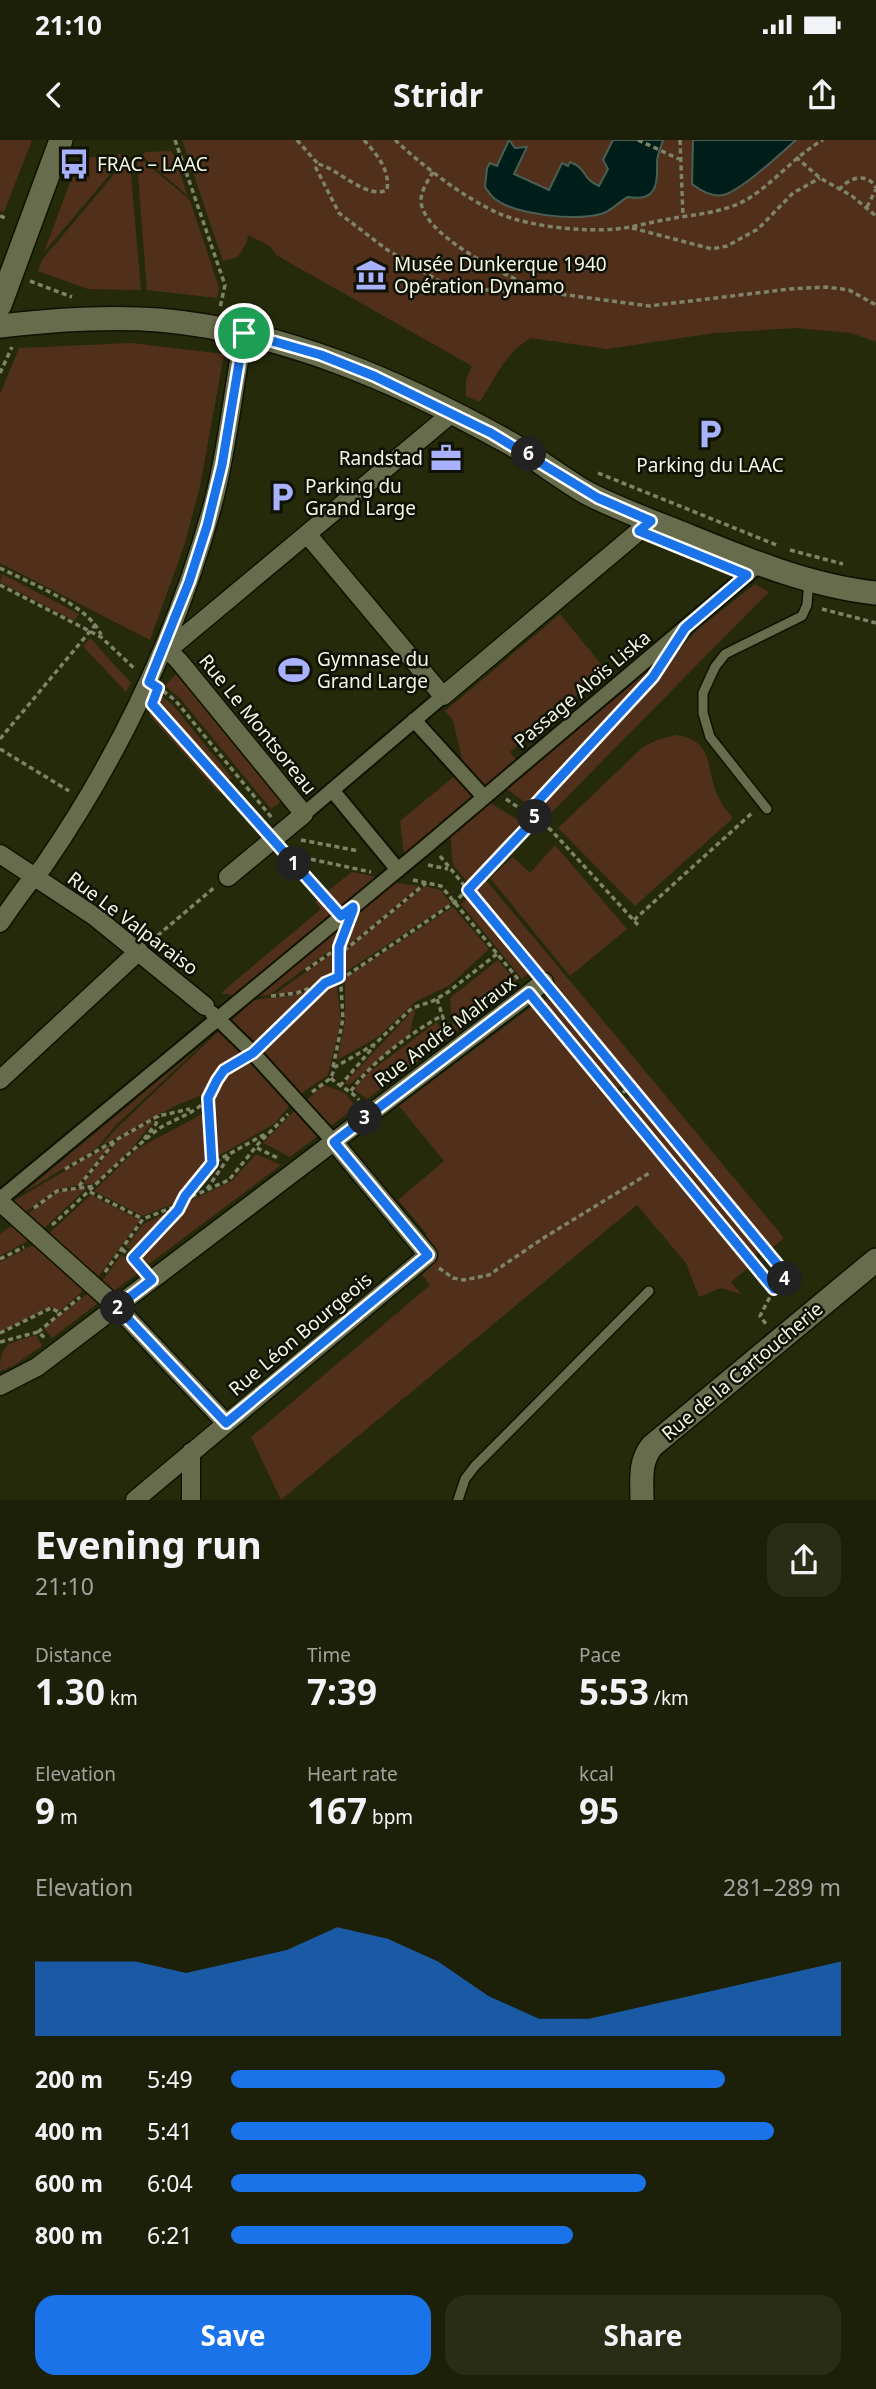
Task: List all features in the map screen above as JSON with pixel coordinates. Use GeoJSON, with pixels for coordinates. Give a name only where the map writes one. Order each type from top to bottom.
{"type":"FeatureCollection","features":[{"type":"Feature","properties":{"kind":"street"},"geometry":{"type":"LineString","coordinates":[[0,304],[61,140]]}},
{"type":"Feature","properties":{"kind":"street"},"geometry":{"type":"LineString","coordinates":[[9,333],[50,321],[142,319],[244,333],[294,346],[338,361],[452,413],[517,447],[587,493],[651,521],[760,564],[809,579],[876,593]]}},
{"type":"Feature","properties":{"kind":"street"},"geometry":{"type":"LineString","coordinates":[[0,923],[47,861],[154,685],[215,497],[244,333]]}},
{"type":"Feature","properties":{"kind":"street"},"geometry":{"type":"LineString","coordinates":[[166,648],[452,413]]}},
{"type":"Feature","properties":{"kind":"street"},"geometry":{"type":"LineString","coordinates":[[304,814],[651,521]]}},
{"type":"Feature","properties":{"kind":"street"},"geometry":{"type":"LineString","coordinates":[[307,534],[443,696]]}},
{"type":"Feature","properties":{"kind":"street","name":"Passage Aloïs Liska"},"geometry":{"type":"LineString","coordinates":[[429,844],[760,564]]}},
{"type":"Feature","properties":{"kind":"street","name":"Rue Le Montsoreau"},"geometry":{"type":"LineString","coordinates":[[166,648],[304,814],[228,877]]}},
{"type":"Feature","properties":{"kind":"street"},"geometry":{"type":"LineString","coordinates":[[414,720],[460,771],[489,793]]}},
{"type":"Feature","properties":{"kind":"street"},"geometry":{"type":"LineString","coordinates":[[332,790],[375,842],[394,873]]}},
{"type":"Feature","properties":{"kind":"street"},"geometry":{"type":"LineString","coordinates":[[226,1423],[117,1307],[0,1200],[429,844]]}},
{"type":"Feature","properties":{"kind":"street","name":"Rue Le Valparaiso"},"geometry":{"type":"LineString","coordinates":[[0,854],[139,951],[205,1006]]}},
{"type":"Feature","properties":{"kind":"street"},"geometry":{"type":"LineString","coordinates":[[0,1080],[139,951]]}},
{"type":"Feature","properties":{"kind":"street","name":"Rue André Malraux"},"geometry":{"type":"LineString","coordinates":[[0,1386],[27,1374],[56,1353],[536,987]]}},
{"type":"Feature","properties":{"kind":"street"},"geometry":{"type":"LineString","coordinates":[[205,1006],[253,1053],[334,1142],[428,1255]]}},
{"type":"Feature","properties":{"kind":"street","name":"Rue Léon Bourgeois"},"geometry":{"type":"LineString","coordinates":[[135,1500],[428,1255]]}},
{"type":"Feature","properties":{"kind":"street","name":"Rue de la Cartoucherie"},"geometry":{"type":"LineString","coordinates":[[642,1500],[643,1462],[652,1446],[876,1260]]}},
{"type":"Feature","properties":{"kind":"street"},"geometry":{"type":"LineString","coordinates":[[191,1452],[191,1500]]}},
{"type":"Feature","properties":{"kind":"lane"},"geometry":{"type":"LineString","coordinates":[[764,806],[710,737],[703,694],[715,667],[725,654],[799,619],[806,611],[809,579]]}},
{"type":"Feature","properties":{"kind":"lane"},"geometry":{"type":"LineString","coordinates":[[458,1500],[465,1479],[475,1466],[649,1291]]}},
{"type":"Feature","properties":{"kind":"path"},"geometry":{"type":"LineString","coordinates":[[175,140],[225,285],[220,308]]}},
{"type":"Feature","properties":{"kind":"path"},"geometry":{"type":"LineString","coordinates":[[297,140],[317,164],[356,185],[374,192],[385,192],[388,184],[381,160],[364,140]]}},
{"type":"Feature","properties":{"kind":"path"},"geometry":{"type":"LineString","coordinates":[[395,140],[433,172],[489,208],[516,219],[574,228],[629,227],[713,212],[739,204],[762,188],[796,157],[823,140]]}},
{"type":"Feature","properties":{"kind":"path"},"geometry":{"type":"LineString","coordinates":[[638,140],[680,159]]}},
{"type":"Feature","properties":{"kind":"path"},"geometry":{"type":"LineString","coordinates":[[680,140],[684,216]]}},
{"type":"Feature","properties":{"kind":"path"},"geometry":{"type":"LineString","coordinates":[[796,157],[820,178],[867,207],[876,216]]}},
{"type":"Feature","properties":{"kind":"path"},"geometry":{"type":"LineString","coordinates":[[317,164],[316,167],[339,213],[386,249],[444,284],[459,289],[544,292],[649,306],[826,287],[849,290],[876,305]]}},
{"type":"Feature","properties":{"kind":"path"},"geometry":{"type":"LineString","coordinates":[[433,172],[422,193],[421,203],[432,224],[459,246],[499,272],[544,292]]}},
{"type":"Feature","properties":{"kind":"path"},"geometry":{"type":"LineString","coordinates":[[629,227],[712,248],[727,246],[747,237],[793,193],[820,178]]}},
{"type":"Feature","properties":{"kind":"path"},"geometry":{"type":"LineString","coordinates":[[839,190],[848,181],[863,178],[871,181],[876,189],[867,207]]}},
{"type":"Feature","properties":{"kind":"path"},"geometry":{"type":"LineString","coordinates":[[0,216],[8,219]]}},
{"type":"Feature","properties":{"kind":"path"},"geometry":{"type":"LineString","coordinates":[[27,279],[44,287]]}},
{"type":"Feature","properties":{"kind":"path"},"geometry":{"type":"LineString","coordinates":[[0,373],[7,354],[9,333]]}},
{"type":"Feature","properties":{"kind":"path"},"geometry":{"type":"LineString","coordinates":[[0,568],[82,610],[96,624],[101,637]]}},
{"type":"Feature","properties":{"kind":"path"},"geometry":{"type":"LineString","coordinates":[[0,585],[101,637],[174,700],[278,836],[286,854],[341,916]]}},
{"type":"Feature","properties":{"kind":"path"},"geometry":{"type":"LineString","coordinates":[[807,605],[876,623]]}},
{"type":"Feature","properties":{"kind":"path"},"geometry":{"type":"LineString","coordinates":[[0,739],[96,624]]}},
{"type":"Feature","properties":{"kind":"path"},"geometry":{"type":"LineString","coordinates":[[154,685],[152,704],[278,836]]}},
{"type":"Feature","properties":{"kind":"path"},"geometry":{"type":"LineString","coordinates":[[527,813],[644,686]]}},
{"type":"Feature","properties":{"kind":"path"},"geometry":{"type":"LineString","coordinates":[[0,749],[71,792]]}},
{"type":"Feature","properties":{"kind":"path"},"geometry":{"type":"LineString","coordinates":[[489,793],[536,818],[551,830],[638,925]]}},
{"type":"Feature","properties":{"kind":"path"},"geometry":{"type":"LineString","coordinates":[[634,920],[764,806]]}},
{"type":"Feature","properties":{"kind":"path"},"geometry":{"type":"LineString","coordinates":[[269,996],[297,993],[340,978],[455,902],[536,818]]}},
{"type":"Feature","properties":{"kind":"path"},"geometry":{"type":"LineString","coordinates":[[429,844],[468,890],[616,1098],[774,1289]]}},
{"type":"Feature","properties":{"kind":"path"},"geometry":{"type":"LineString","coordinates":[[286,854],[394,873],[441,886],[497,954],[536,987],[630,1087],[788,1277],[774,1289],[760,1316],[779,1340]]}},
{"type":"Feature","properties":{"kind":"path"},"geometry":{"type":"LineString","coordinates":[[139,951],[228,877]]}},
{"type":"Feature","properties":{"kind":"path"},"geometry":{"type":"LineString","coordinates":[[339,955],[426,883]]}},
{"type":"Feature","properties":{"kind":"path"},"geometry":{"type":"LineString","coordinates":[[331,1075],[343,1019],[339,947],[353,907]]}},
{"type":"Feature","properties":{"kind":"path"},"geometry":{"type":"LineString","coordinates":[[340,1086],[375,1044],[412,1008],[437,999],[497,954]]}},
{"type":"Feature","properties":{"kind":"path"},"geometry":{"type":"LineString","coordinates":[[0,1259],[40,1237],[138,1146],[170,1121],[199,1107],[208,1098],[224,1070],[253,1053],[325,983]]}},
{"type":"Feature","properties":{"kind":"path"},"geometry":{"type":"LineString","coordinates":[[437,999],[447,1028],[451,1052]]}},
{"type":"Feature","properties":{"kind":"path"},"geometry":{"type":"LineString","coordinates":[[351,1091],[365,1072],[443,1015]]}},
{"type":"Feature","properties":{"kind":"path"},"geometry":{"type":"LineString","coordinates":[[0,1342],[38,1332],[94,1285],[144,1220],[229,1180],[298,1102],[331,1075],[341,1061],[375,1044]]}},
{"type":"Feature","properties":{"kind":"path"},"geometry":{"type":"LineString","coordinates":[[331,1075],[340,1086],[351,1091],[369,1115]]}},
{"type":"Feature","properties":{"kind":"path"},"geometry":{"type":"LineString","coordinates":[[616,1098],[630,1087]]}},
{"type":"Feature","properties":{"kind":"path"},"geometry":{"type":"LineString","coordinates":[[208,1098],[212,1163]]}},
{"type":"Feature","properties":{"kind":"path"},"geometry":{"type":"LineString","coordinates":[[61,1171],[158,1116],[199,1107]]}},
{"type":"Feature","properties":{"kind":"path"},"geometry":{"type":"LineString","coordinates":[[138,1146],[156,1124],[158,1116]]}},
{"type":"Feature","properties":{"kind":"path"},"geometry":{"type":"LineString","coordinates":[[133,1258],[183,1202],[212,1163],[271,1131]]}},
{"type":"Feature","properties":{"kind":"path"},"geometry":{"type":"LineString","coordinates":[[79,1187],[117,1138]]}},
{"type":"Feature","properties":{"kind":"path"},"geometry":{"type":"LineString","coordinates":[[206,1191],[233,1150]]}},
{"type":"Feature","properties":{"kind":"path"},"geometry":{"type":"LineString","coordinates":[[428,1255],[453,1278],[464,1280],[489,1275],[651,1171]]}},
{"type":"Feature","properties":{"kind":"path"},"geometry":{"type":"LineString","coordinates":[[20,1219],[57,1191],[96,1186]]}},
{"type":"Feature","properties":{"kind":"path"},"geometry":{"type":"LineString","coordinates":[[90,1192],[144,1220]]}},
{"type":"Feature","properties":{"kind":"path"},"geometry":{"type":"LineString","coordinates":[[122,1249],[152,1280]]}},
{"type":"Feature","properties":{"kind":"path"},"geometry":{"type":"LineString","coordinates":[[0,1342],[3,1332],[27,1321],[37,1313],[51,1308],[60,1313]]}},
{"type":"Feature","properties":{"kind":"path"},"geometry":{"type":"LineString","coordinates":[[38,1332],[56,1353]]}},
{"type":"Feature","properties":{"kind":"shaded area"},"geometry":{"type":"Polygon","coordinates":[[[0,140],[32,140],[4,212],[0,211],[0,140]]]}},
{"type":"Feature","properties":{"kind":"shaded area"},"geometry":{"type":"Polygon","coordinates":[[[182,140],[876,140],[876,342],[851,333],[796,328],[715,333],[607,349],[531,338],[508,358],[480,402],[466,396],[466,379],[472,366],[276,255],[270,246],[248,235],[238,257],[223,261],[182,140]]]}},
{"type":"Feature","properties":{"kind":"shaded area"},"geometry":{"type":"Polygon","coordinates":[[[172,151],[188,196],[142,156],[145,152],[172,151]]]}},
{"type":"Feature","properties":{"kind":"shaded area"},"geometry":{"type":"Polygon","coordinates":[[[120,154],[124,158],[44,252],[79,159],[120,154]]]}},
{"type":"Feature","properties":{"kind":"shaded area"},"geometry":{"type":"Polygon","coordinates":[[[140,158],[190,200],[219,288],[217,298],[147,290],[137,163],[140,158]]]}},
{"type":"Feature","properties":{"kind":"shaded area"},"geometry":{"type":"Polygon","coordinates":[[[126,160],[130,163],[141,290],[88,289],[38,271],[42,260],[126,160]]]}},
{"type":"Feature","properties":{"kind":"shaded area"},"geometry":{"type":"Polygon","coordinates":[[[131,343],[224,354],[200,487],[184,546],[150,640],[0,563],[0,394],[19,348],[131,343]]]}},
{"type":"Feature","properties":{"kind":"shaded area"},"geometry":{"type":"Polygon","coordinates":[[[2,574],[79,614],[75,621],[0,582],[2,574]]]}},
{"type":"Feature","properties":{"kind":"shaded area"},"geometry":{"type":"Polygon","coordinates":[[[755,584],[769,592],[547,817],[536,809],[698,629],[755,584]]]}},
{"type":"Feature","properties":{"kind":"shaded area"},"geometry":{"type":"Polygon","coordinates":[[[560,614],[606,670],[510,752],[518,762],[482,788],[464,768],[453,720],[445,711],[560,614]]]}},
{"type":"Feature","properties":{"kind":"shaded area"},"geometry":{"type":"Polygon","coordinates":[[[90,638],[131,683],[126,692],[83,646],[90,638]]]}},
{"type":"Feature","properties":{"kind":"shaded area"},"geometry":{"type":"Polygon","coordinates":[[[651,668],[652,673],[530,806],[507,789],[651,668]]]}},
{"type":"Feature","properties":{"kind":"shaded area"},"geometry":{"type":"Polygon","coordinates":[[[176,674],[282,801],[271,809],[179,697],[165,686],[176,674]]]}},
{"type":"Feature","properties":{"kind":"shaded area"},"geometry":{"type":"Polygon","coordinates":[[[160,695],[172,704],[232,778],[227,782],[156,704],[160,695]]]}},
{"type":"Feature","properties":{"kind":"shaded area"},"geometry":{"type":"Polygon","coordinates":[[[154,711],[223,789],[219,793],[149,715],[154,711]]]}},
{"type":"Feature","properties":{"kind":"shaded area"},"geometry":{"type":"Polygon","coordinates":[[[676,735],[688,738],[702,747],[717,793],[733,818],[635,906],[558,828],[643,747],[676,735]]]}},
{"type":"Feature","properties":{"kind":"shaded area"},"geometry":{"type":"Polygon","coordinates":[[[457,774],[476,796],[404,854],[400,821],[457,774]]]}},
{"type":"Feature","properties":{"kind":"shaded area"},"geometry":{"type":"Polygon","coordinates":[[[489,802],[521,822],[469,884],[453,865],[450,834],[489,802]]]}},
{"type":"Feature","properties":{"kind":"shaded area"},"geometry":{"type":"Polygon","coordinates":[[[555,845],[627,929],[570,976],[490,878],[513,857],[530,873],[555,845]]]}},
{"type":"Feature","properties":{"kind":"shaded area"},"geometry":{"type":"Polygon","coordinates":[[[352,872],[377,877],[341,910],[325,893],[352,872]]]}},
{"type":"Feature","properties":{"kind":"shaded area"},"geometry":{"type":"Polygon","coordinates":[[[485,879],[784,1238],[771,1249],[474,890],[485,879]]]}},
{"type":"Feature","properties":{"kind":"shaded area"},"geometry":{"type":"Polygon","coordinates":[[[395,883],[420,886],[341,952],[345,931],[351,921],[395,883]]]}},
{"type":"Feature","properties":{"kind":"shaded area"},"geometry":{"type":"Polygon","coordinates":[[[425,886],[440,890],[451,903],[341,975],[340,955],[425,886]]]}},
{"type":"Feature","properties":{"kind":"shaded area"},"geometry":{"type":"Polygon","coordinates":[[[320,898],[336,915],[237,996],[221,993],[321,909],[315,902],[320,898]]]}},
{"type":"Feature","properties":{"kind":"shaded area"},"geometry":{"type":"Polygon","coordinates":[[[468,898],[530,972],[522,979],[461,904],[468,898]]]}},
{"type":"Feature","properties":{"kind":"shaded area"},"geometry":{"type":"Polygon","coordinates":[[[453,907],[489,949],[450,985],[415,1002],[378,1037],[337,1060],[345,1022],[345,978],[453,907]]]}},
{"type":"Feature","properties":{"kind":"shaded area"},"geometry":{"type":"Polygon","coordinates":[[[348,921],[337,945],[269,995],[259,996],[348,921]]]}},
{"type":"Feature","properties":{"kind":"shaded area"},"geometry":{"type":"Polygon","coordinates":[[[337,950],[338,974],[298,992],[273,995],[337,950]]]}},
{"type":"Feature","properties":{"kind":"shaded area"},"geometry":{"type":"Polygon","coordinates":[[[498,960],[518,984],[453,1034],[450,998],[498,960]]]}},
{"type":"Feature","properties":{"kind":"shaded area"},"geometry":{"type":"Polygon","coordinates":[[[336,980],[341,1020],[328,1075],[299,1095],[259,1052],[289,1021],[336,980]]]}},
{"type":"Feature","properties":{"kind":"shaded area"},"geometry":{"type":"Polygon","coordinates":[[[315,987],[255,1048],[230,1022],[254,1000],[298,994],[315,987]]]}},
{"type":"Feature","properties":{"kind":"shaded area"},"geometry":{"type":"Polygon","coordinates":[[[550,997],[622,1085],[615,1091],[542,1003],[550,997]]]}},
{"type":"Feature","properties":{"kind":"shaded area"},"geometry":{"type":"Polygon","coordinates":[[[535,1004],[750,1266],[731,1282],[741,1294],[721,1288],[699,1297],[686,1263],[637,1205],[281,1500],[251,1437],[430,1285],[422,1275],[438,1259],[422,1239],[427,1234],[398,1200],[444,1161],[399,1106],[535,1004]]]}},
{"type":"Feature","properties":{"kind":"shaded area"},"geometry":{"type":"Polygon","coordinates":[[[416,1007],[410,1033],[349,1085],[345,1083],[416,1007]]]}},
{"type":"Feature","properties":{"kind":"shaded area"},"geometry":{"type":"Polygon","coordinates":[[[437,1022],[447,1039],[367,1099],[354,1089],[369,1072],[437,1022]]]}},
{"type":"Feature","properties":{"kind":"shaded area"},"geometry":{"type":"Polygon","coordinates":[[[221,1029],[246,1055],[224,1067],[202,1095],[175,1106],[101,1146],[118,1127],[221,1029]]]}},
{"type":"Feature","properties":{"kind":"shaded area"},"geometry":{"type":"Polygon","coordinates":[[[206,1041],[115,1126],[96,1149],[23,1193],[206,1041]]]}},
{"type":"Feature","properties":{"kind":"shaded area"},"geometry":{"type":"Polygon","coordinates":[[[250,1060],[291,1104],[274,1124],[215,1158],[212,1113],[215,1091],[228,1070],[250,1060]]]}},
{"type":"Feature","properties":{"kind":"shaded area"},"geometry":{"type":"Polygon","coordinates":[[[324,1085],[345,1093],[356,1107],[328,1128],[305,1102],[324,1085]]]}},
{"type":"Feature","properties":{"kind":"shaded area"},"geometry":{"type":"Polygon","coordinates":[[[631,1095],[760,1251],[752,1258],[623,1101],[631,1095]]]}},
{"type":"Feature","properties":{"kind":"shaded area"},"geometry":{"type":"Polygon","coordinates":[[[296,1109],[319,1135],[290,1157],[263,1143],[296,1109]]]}},
{"type":"Feature","properties":{"kind":"shaded area"},"geometry":{"type":"Polygon","coordinates":[[[206,1112],[209,1161],[176,1203],[143,1216],[94,1191],[137,1149],[206,1112]]]}},
{"type":"Feature","properties":{"kind":"shaded area"},"geometry":{"type":"Polygon","coordinates":[[[155,1120],[130,1150],[96,1183],[82,1185],[120,1138],[155,1120]]]}},
{"type":"Feature","properties":{"kind":"shaded area"},"geometry":{"type":"Polygon","coordinates":[[[114,1142],[78,1185],[56,1190],[23,1214],[10,1203],[114,1142]]]}},
{"type":"Feature","properties":{"kind":"shaded area"},"geometry":{"type":"Polygon","coordinates":[[[256,1154],[281,1165],[149,1264],[138,1255],[190,1201],[232,1181],[256,1154]]]}},
{"type":"Feature","properties":{"kind":"shaded area"},"geometry":{"type":"Polygon","coordinates":[[[88,1187],[41,1231],[25,1216],[56,1192],[88,1187]]]}},
{"type":"Feature","properties":{"kind":"shaded area"},"geometry":{"type":"Polygon","coordinates":[[[91,1195],[140,1220],[96,1280],[47,1235],[91,1195]]]}},
{"type":"Feature","properties":{"kind":"shaded area"},"geometry":{"type":"Polygon","coordinates":[[[174,1209],[135,1252],[126,1247],[142,1225],[174,1209]]]}},
{"type":"Feature","properties":{"kind":"shaded area"},"geometry":{"type":"Polygon","coordinates":[[[15,1223],[33,1238],[0,1256],[0,1234],[15,1223]]]}},
{"type":"Feature","properties":{"kind":"shaded area"},"geometry":{"type":"Polygon","coordinates":[[[38,1243],[87,1287],[60,1311],[50,1307],[0,1332],[0,1262],[38,1243]]]}},
{"type":"Feature","properties":{"kind":"shaded area"},"geometry":{"type":"Polygon","coordinates":[[[122,1254],[138,1273],[110,1294],[100,1284],[122,1254]]]}},
{"type":"Feature","properties":{"kind":"shaded area"},"geometry":{"type":"Polygon","coordinates":[[[91,1291],[101,1301],[52,1338],[44,1328],[91,1291]]]}},
{"type":"Feature","properties":{"kind":"shaded area"},"geometry":{"type":"Polygon","coordinates":[[[36,1335],[42,1346],[13,1366],[0,1371],[5,1348],[36,1335]]]}},
{"type":"Feature","properties":{"kind":"water"},"geometry":{"type":"Polygon","coordinates":[[[509,140],[515,148],[527,147],[514,174],[549,190],[562,163],[568,166],[570,162],[599,186],[608,169],[603,160],[613,140],[663,140],[657,159],[656,184],[650,194],[637,198],[628,197],[601,214],[562,217],[531,213],[505,205],[495,199],[485,187],[487,168],[490,163],[497,166],[509,140]]]}},
{"type":"Feature","properties":{"kind":"water"},"geometry":{"type":"Polygon","coordinates":[[[693,140],[796,140],[731,192],[715,195],[692,184],[693,140]]]}},
{"type":"Feature","properties":{"kind":"place","name":"FRAC – LAAC"},"geometry":{"type":"Point","coordinates":[74,164]}},
{"type":"Feature","properties":{"kind":"place","name":"Musée Dunkerque 1940 Opération Dynamo"},"geometry":{"type":"Point","coordinates":[371,275]}},
{"type":"Feature","properties":{"kind":"place","name":"Parking du LAAC"},"geometry":{"type":"Point","coordinates":[710,434]}},
{"type":"Feature","properties":{"kind":"place","name":"Randstad"},"geometry":{"type":"Point","coordinates":[446,458]}},
{"type":"Feature","properties":{"kind":"place","name":"Parking du Grand Large"},"geometry":{"type":"Point","coordinates":[282,497]}},
{"type":"Feature","properties":{"kind":"place","name":"Gymnase du Grand Large"},"geometry":{"type":"Point","coordinates":[294,670]}},
{"type":"Feature","properties":{"kind":"route"},"geometry":{"type":"LineString","coordinates":[[244,333],[321,355],[416,396],[517,447],[587,493],[651,521],[639,531],[747,575],[685,628],[653,677],[527,813],[536,818],[468,890],[788,1277],[774,1289],[529,993],[334,1142],[428,1255],[226,1423],[117,1307],[152,1280],[133,1258],[178,1210],[185,1196],[212,1163],[208,1098],[217,1080],[224,1070],[253,1053],[325,983],[339,977],[339,947],[353,910],[353,907],[341,916],[152,704],[158,688],[149,682],[189,582],[215,497],[244,333]]}}]}
